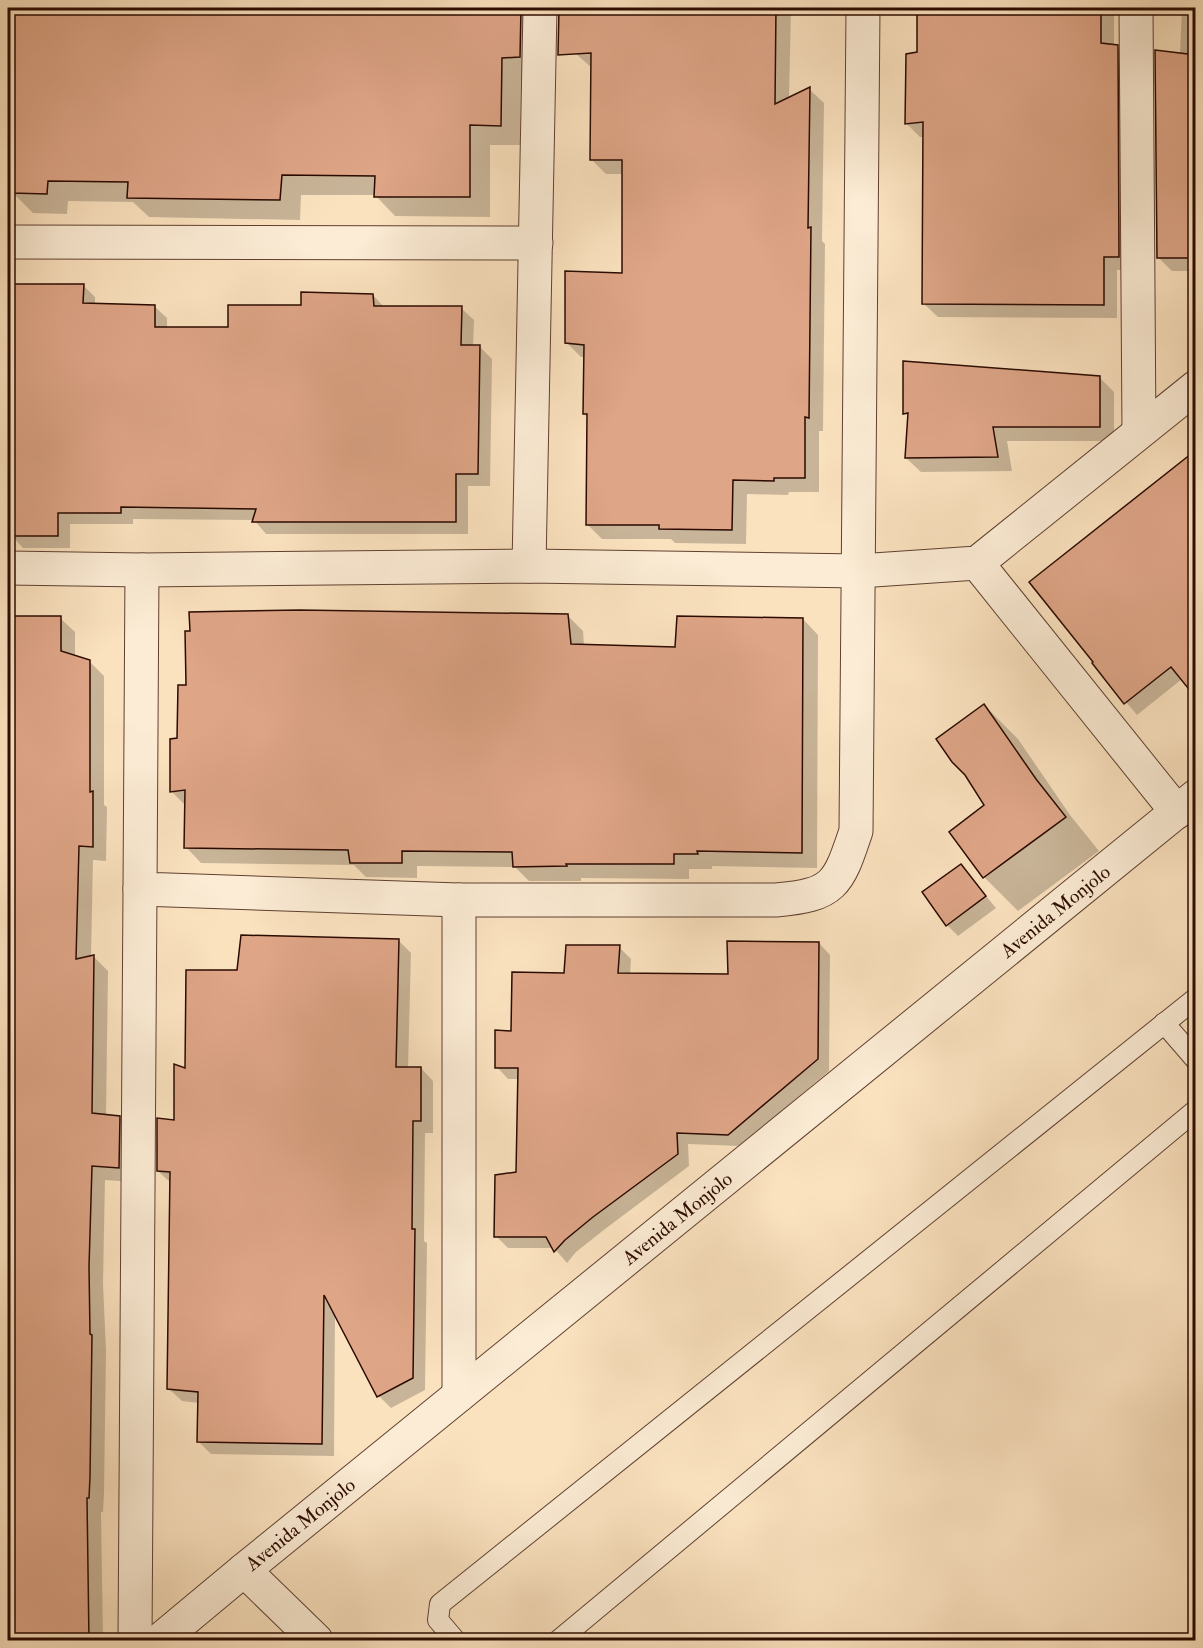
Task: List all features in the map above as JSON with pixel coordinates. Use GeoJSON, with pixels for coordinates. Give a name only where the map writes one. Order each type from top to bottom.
{"type":"FeatureCollection","features":[{"type":"Feature","properties":{"kind":"street"},"geometry":{"type":"LineString","coordinates":[[530,566],[540,8]]}},
{"type":"Feature","properties":{"kind":"street"},"geometry":{"type":"LineString","coordinates":[[140,889],[459,900],[776,900],[807,897],[830,887],[845,865],[856,831],[863,8]]}},
{"type":"Feature","properties":{"kind":"street"},"geometry":{"type":"LineString","coordinates":[[1136,8],[1139,432]]}},
{"type":"Feature","properties":{"kind":"street"},"geometry":{"type":"LineString","coordinates":[[8,242],[536,243]]}},
{"type":"Feature","properties":{"kind":"street"},"geometry":{"type":"LineString","coordinates":[[8,568],[142,570],[530,566],[859,571],[977,563],[1196,387]]}},
{"type":"Feature","properties":{"kind":"street"},"geometry":{"type":"LineString","coordinates":[[977,563],[1186,804]]}},
{"type":"Feature","properties":{"kind":"street"},"geometry":{"type":"LineString","coordinates":[[135,1641],[142,570]]}},
{"type":"Feature","properties":{"kind":"street","name":"Avenida Monjolo"},"geometry":{"type":"LineString","coordinates":[[160,1641],[244,1570],[1186,804]]}},
{"type":"Feature","properties":{"kind":"street"},"geometry":{"type":"LineString","coordinates":[[459,900],[459,1395]]}},
{"type":"Feature","properties":{"kind":"street"},"geometry":{"type":"LineString","coordinates":[[244,1570],[316,1641]]}},
{"type":"Feature","properties":{"kind":"lane"},"geometry":{"type":"LineString","coordinates":[[455,1641],[438,1620],[437,1611],[440,1604],[1196,998]]}},
{"type":"Feature","properties":{"kind":"lane"},"geometry":{"type":"LineString","coordinates":[[1164,1023],[1196,1060]]}},
{"type":"Feature","properties":{"kind":"lane"},"geometry":{"type":"LineString","coordinates":[[559,1641],[1196,1110]]}},
{"type":"Feature","properties":{"kind":"building"},"geometry":{"type":"Polygon","coordinates":[[[8,8],[521,8],[520,57],[502,58],[501,126],[470,125],[470,197],[374,197],[375,176],[282,175],[280,200],[127,198],[128,182],[48,181],[47,194],[11,193],[11,121],[8,121],[8,8]]]}},
{"type":"Feature","properties":{"kind":"building"},"geometry":{"type":"Polygon","coordinates":[[[559,8],[776,8],[775,104],[810,87],[809,418],[805,417],[805,478],[774,478],[774,481],[733,480],[732,530],[659,529],[659,525],[586,525],[587,414],[583,414],[584,345],[565,343],[565,271],[622,273],[622,160],[590,160],[591,53],[558,55],[559,8]]]}},
{"type":"Feature","properties":{"kind":"building"},"geometry":{"type":"Polygon","coordinates":[[[917,8],[1101,8],[1101,43],[1118,45],[1119,257],[1104,257],[1104,305],[922,304],[923,122],[905,124],[906,54],[917,52],[917,8]]]}},
{"type":"Feature","properties":{"kind":"building"},"geometry":{"type":"Polygon","coordinates":[[[1155,50],[1196,55],[1196,258],[1157,258],[1155,50]]]}},
{"type":"Feature","properties":{"kind":"building"},"geometry":{"type":"Polygon","coordinates":[[[10,284],[84,284],[83,303],[155,305],[155,327],[228,327],[228,305],[301,305],[301,292],[373,294],[374,306],[462,306],[461,345],[480,345],[478,474],[456,474],[456,522],[252,522],[256,509],[121,507],[121,513],[58,513],[58,536],[9,536],[8,302],[10,302],[10,284]]]}},
{"type":"Feature","properties":{"kind":"building"},"geometry":{"type":"Polygon","coordinates":[[[903,361],[1100,376],[1100,427],[993,427],[998,457],[905,458],[908,413],[903,414],[903,361]]]}},
{"type":"Feature","properties":{"kind":"building"},"geometry":{"type":"Polygon","coordinates":[[[1196,450],[1196,698],[1171,667],[1124,704],[1029,582],[1196,450]]]}},
{"type":"Feature","properties":{"kind":"building"},"geometry":{"type":"Polygon","coordinates":[[[299,610],[568,614],[571,644],[675,647],[677,616],[803,618],[802,853],[697,851],[698,854],[674,854],[674,864],[566,864],[567,866],[513,867],[512,852],[402,851],[402,863],[350,863],[348,850],[184,848],[185,790],[170,792],[170,739],[177,738],[178,685],[186,685],[185,631],[190,631],[189,612],[299,610]]]}},
{"type":"Feature","properties":{"kind":"building"},"geometry":{"type":"Polygon","coordinates":[[[8,616],[61,616],[61,651],[90,660],[90,792],[93,791],[93,847],[79,846],[76,959],[94,955],[92,1113],[120,1116],[119,1168],[92,1166],[89,1267],[90,1334],[92,1335],[90,1477],[89,1498],[87,1498],[89,1641],[8,1641],[8,616]]]}},
{"type":"Feature","properties":{"kind":"building"},"geometry":{"type":"Polygon","coordinates":[[[984,704],[1036,779],[1066,817],[983,878],[949,832],[984,805],[965,775],[952,762],[936,739],[984,704]]]}},
{"type":"Feature","properties":{"kind":"building"},"geometry":{"type":"Polygon","coordinates":[[[961,864],[986,896],[946,926],[922,892],[961,864]]]}},
{"type":"Feature","properties":{"kind":"building"},"geometry":{"type":"Polygon","coordinates":[[[241,935],[399,939],[396,1067],[421,1067],[421,1121],[413,1121],[412,1229],[415,1229],[413,1378],[377,1397],[324,1295],[322,1444],[197,1442],[198,1392],[167,1389],[170,1172],[157,1171],[157,1118],[174,1120],[174,1064],[185,1068],[186,970],[237,970],[241,935]]]}},
{"type":"Feature","properties":{"kind":"building"},"geometry":{"type":"Polygon","coordinates":[[[727,941],[819,942],[818,1059],[728,1135],[677,1133],[678,1154],[593,1217],[554,1252],[546,1237],[494,1237],[495,1175],[516,1172],[518,1068],[495,1068],[495,1030],[511,1031],[512,972],[564,973],[566,945],[620,945],[618,973],[728,974],[727,941]]]}}]}
